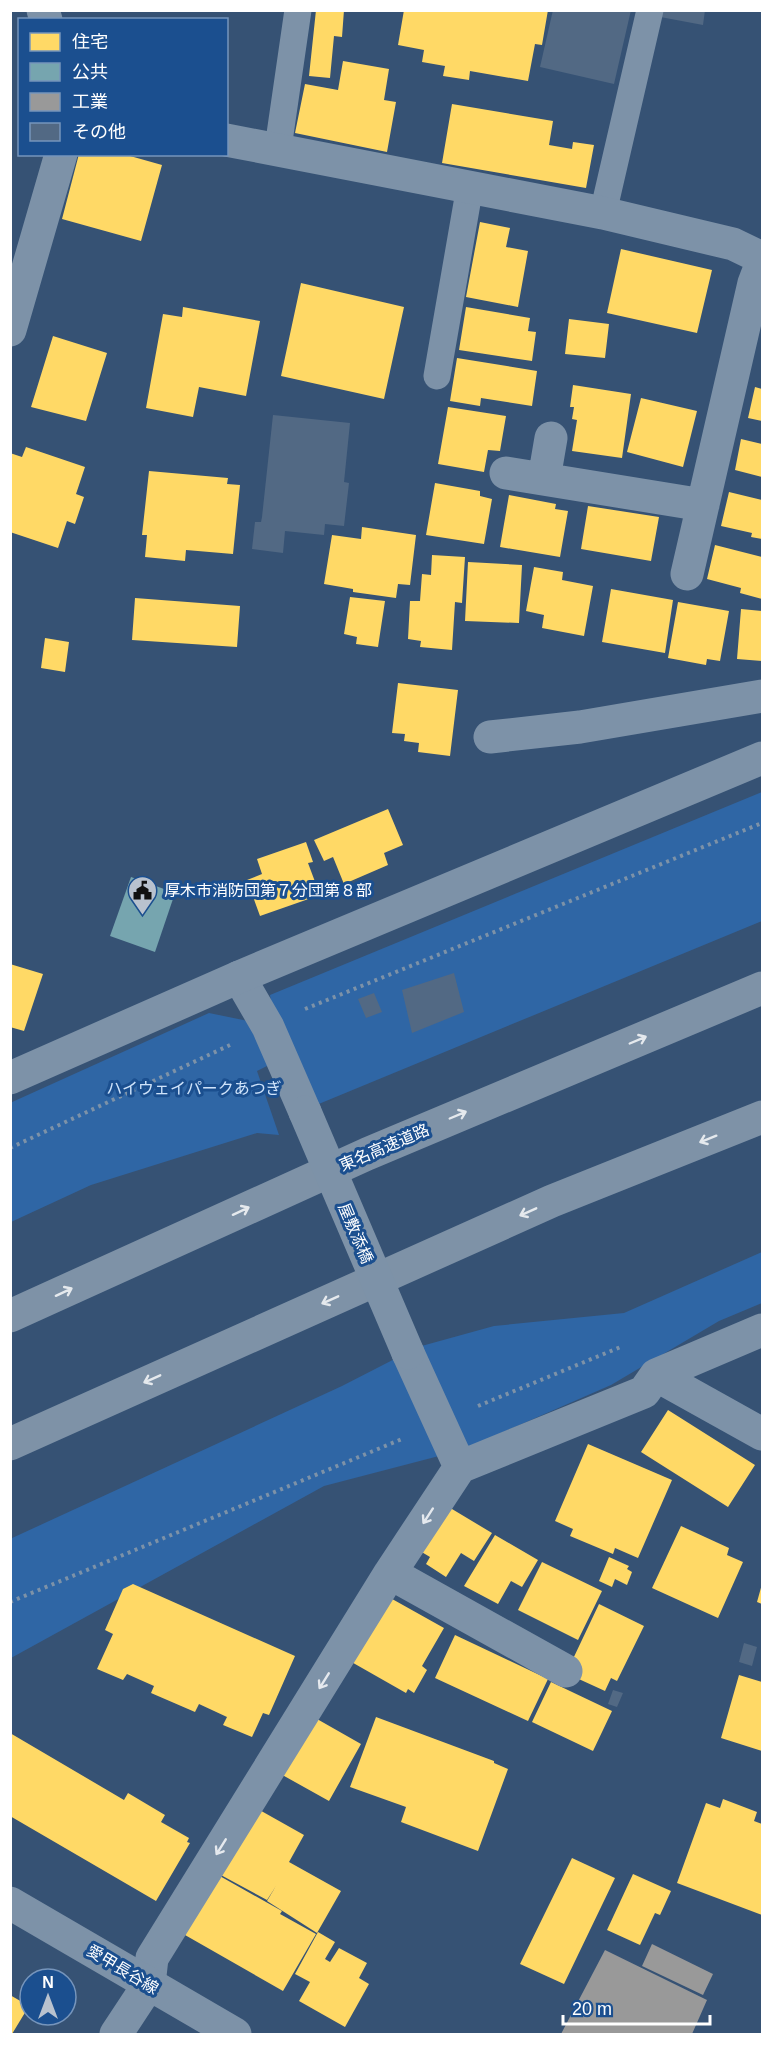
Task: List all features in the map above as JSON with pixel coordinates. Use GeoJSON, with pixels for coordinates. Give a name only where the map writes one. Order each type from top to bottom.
{"type":"FeatureCollection","features":[{"type":"Feature","properties":{"kind":"highway","name":"東名高速道路"},"geometry":{"type":"LineString","coordinates":[[10,1316],[367,1154],[762,988]]}},
{"type":"Feature","properties":{"kind":"highway"},"geometry":{"type":"LineString","coordinates":[[10,1444],[552,1201],[762,1117]]}},
{"type":"Feature","properties":{"kind":"street"},"geometry":{"type":"LineString","coordinates":[[228,140],[278,148],[603,213],[733,244],[762,260],[754,284],[687,574]]}},
{"type":"Feature","properties":{"kind":"street"},"geometry":{"type":"LineString","coordinates":[[10,330],[60,156]]}},
{"type":"Feature","properties":{"kind":"street"},"geometry":{"type":"LineString","coordinates":[[544,479],[551,438]]}},
{"type":"Feature","properties":{"kind":"street"},"geometry":{"type":"LineString","coordinates":[[506,473],[703,505]]}},
{"type":"Feature","properties":{"kind":"street"},"geometry":{"type":"LineString","coordinates":[[490,737],[533,719],[580,727],[762,696]]}},
{"type":"Feature","properties":{"kind":"street"},"geometry":{"type":"LineString","coordinates":[[10,1078],[239,977],[762,758]]}},
{"type":"Feature","properties":{"kind":"street","name":"屋敷添橋"},"geometry":{"type":"LineString","coordinates":[[239,977],[268,1027],[408,1353],[460,1467]]}},
{"type":"Feature","properties":{"kind":"street"},"geometry":{"type":"LineString","coordinates":[[116,2034],[149,1984],[152,1958],[390,1574],[460,1467],[644,1392],[656,1375],[762,1330]]}},
{"type":"Feature","properties":{"kind":"street"},"geometry":{"type":"LineString","coordinates":[[656,1375],[762,1434]]}},
{"type":"Feature","properties":{"kind":"street"},"geometry":{"type":"LineString","coordinates":[[390,1574],[566,1671]]}},
{"type":"Feature","properties":{"kind":"street","name":"愛甲長谷線"},"geometry":{"type":"LineString","coordinates":[[10,1903],[235,2034]]}},
{"type":"Feature","properties":{"kind":"lane"},"geometry":{"type":"LineString","coordinates":[[278,148],[298,10]]}},
{"type":"Feature","properties":{"kind":"lane"},"geometry":{"type":"LineString","coordinates":[[603,213],[650,10]]}},
{"type":"Feature","properties":{"kind":"lane"},"geometry":{"type":"LineString","coordinates":[[437,376],[470,186]]}},
{"type":"Feature","properties":{"kind":"path"},"geometry":{"type":"LineString","coordinates":[[10,1148],[297,1012],[762,823]]}},
{"type":"Feature","properties":{"kind":"path"},"geometry":{"type":"LineString","coordinates":[[10,1602],[628,1344]]}},
{"type":"Feature","properties":{"kind":"green space","name":"ハイウェイパークあつぎ"},"geometry":{"type":"Polygon","coordinates":[[[762,792],[762,921],[309,1108],[293,1053],[257,1071],[279,1135],[257,1133],[91,1185],[11,1222],[10,1103],[209,1013],[253,1022],[273,1014],[270,995],[762,792]]]}},
{"type":"Feature","properties":{"kind":"green space"},"geometry":{"type":"Polygon","coordinates":[[[762,1252],[762,1303],[719,1321],[611,1385],[462,1450],[324,1486],[11,1658],[10,1539],[342,1386],[418,1347],[494,1326],[624,1313],[762,1252]]]}},
{"type":"Feature","properties":{"kind":"building: 住宅"},"geometry":{"type":"Polygon","coordinates":[[[316,10],[344,10],[342,37],[334,36],[330,78],[309,76],[316,10]]]}},
{"type":"Feature","properties":{"kind":"building: 住宅"},"geometry":{"type":"Polygon","coordinates":[[[404,10],[548,10],[542,45],[535,44],[528,81],[470,71],[469,80],[443,76],[445,66],[422,62],[424,50],[398,45],[404,10]]]}},
{"type":"Feature","properties":{"kind":"building: 住宅"},"geometry":{"type":"Polygon","coordinates":[[[343,61],[389,69],[384,100],[396,102],[387,152],[295,133],[305,84],[338,90],[343,61]]]}},
{"type":"Feature","properties":{"kind":"building: 住宅"},"geometry":{"type":"Polygon","coordinates":[[[452,104],[553,121],[549,145],[572,149],[573,142],[594,145],[586,188],[442,163],[452,104]]]}},
{"type":"Feature","properties":{"kind":"building: 住宅"},"geometry":{"type":"Polygon","coordinates":[[[78,156],[130,156],[162,165],[141,241],[62,219],[78,156]]]}},
{"type":"Feature","properties":{"kind":"building: 住宅"},"geometry":{"type":"Polygon","coordinates":[[[480,222],[510,228],[506,247],[528,251],[518,307],[466,297],[480,222]]]}},
{"type":"Feature","properties":{"kind":"building: 住宅"},"geometry":{"type":"Polygon","coordinates":[[[621,249],[712,270],[697,333],[607,313],[621,249]]]}},
{"type":"Feature","properties":{"kind":"building: 住宅"},"geometry":{"type":"Polygon","coordinates":[[[301,283],[404,307],[384,399],[281,376],[301,283]]]}},
{"type":"Feature","properties":{"kind":"building: 住宅"},"geometry":{"type":"Polygon","coordinates":[[[183,307],[260,321],[246,396],[199,387],[193,417],[146,408],[163,314],[182,317],[183,307]]]}},
{"type":"Feature","properties":{"kind":"building: 住宅"},"geometry":{"type":"Polygon","coordinates":[[[466,307],[530,318],[528,331],[536,332],[532,361],[459,350],[466,307]]]}},
{"type":"Feature","properties":{"kind":"building: 住宅"},"geometry":{"type":"Polygon","coordinates":[[[569,319],[609,324],[605,358],[565,354],[569,319]]]}},
{"type":"Feature","properties":{"kind":"building: 住宅"},"geometry":{"type":"Polygon","coordinates":[[[53,336],[107,353],[86,421],[31,407],[53,336]]]}},
{"type":"Feature","properties":{"kind":"building: 住宅"},"geometry":{"type":"Polygon","coordinates":[[[457,358],[537,371],[532,406],[481,398],[480,406],[450,401],[457,358]]]}},
{"type":"Feature","properties":{"kind":"building: 住宅"},"geometry":{"type":"Polygon","coordinates":[[[573,385],[631,394],[622,458],[572,451],[577,420],[572,419],[574,407],[570,407],[573,385]]]}},
{"type":"Feature","properties":{"kind":"building: 住宅"},"geometry":{"type":"Polygon","coordinates":[[[755,387],[762,389],[762,421],[748,418],[755,387]]]}},
{"type":"Feature","properties":{"kind":"building: 住宅"},"geometry":{"type":"Polygon","coordinates":[[[641,398],[697,411],[683,467],[627,452],[641,398]]]}},
{"type":"Feature","properties":{"kind":"building: 住宅"},"geometry":{"type":"Polygon","coordinates":[[[448,407],[506,416],[500,451],[488,450],[484,472],[438,464],[448,407]]]}},
{"type":"Feature","properties":{"kind":"building: 住宅"},"geometry":{"type":"Polygon","coordinates":[[[741,439],[762,444],[762,477],[735,470],[741,439]]]}},
{"type":"Feature","properties":{"kind":"building: 住宅"},"geometry":{"type":"Polygon","coordinates":[[[26,447],[85,467],[76,494],[84,497],[75,524],[67,521],[58,548],[10,532],[10,453],[22,457],[26,447]]]}},
{"type":"Feature","properties":{"kind":"building: 住宅"},"geometry":{"type":"Polygon","coordinates":[[[149,471],[228,478],[227,484],[240,485],[233,554],[186,550],[185,561],[145,557],[147,535],[142,535],[149,471]]]}},
{"type":"Feature","properties":{"kind":"building: 住宅"},"geometry":{"type":"Polygon","coordinates":[[[435,483],[480,491],[480,496],[492,499],[484,544],[426,535],[435,483]]]}},
{"type":"Feature","properties":{"kind":"building: 住宅"},"geometry":{"type":"Polygon","coordinates":[[[729,492],[762,500],[762,539],[751,537],[752,533],[721,526],[729,492]]]}},
{"type":"Feature","properties":{"kind":"building: 住宅"},"geometry":{"type":"Polygon","coordinates":[[[509,495],[556,504],[555,509],[568,511],[560,557],[500,547],[509,495]]]}},
{"type":"Feature","properties":{"kind":"building: 住宅"},"geometry":{"type":"Polygon","coordinates":[[[588,506],[659,517],[651,561],[581,549],[588,506]]]}},
{"type":"Feature","properties":{"kind":"building: 住宅"},"geometry":{"type":"Polygon","coordinates":[[[362,527],[416,535],[410,585],[398,584],[396,598],[353,592],[353,589],[324,584],[332,535],[361,539],[362,527]]]}},
{"type":"Feature","properties":{"kind":"building: 住宅"},"geometry":{"type":"Polygon","coordinates":[[[715,545],[762,557],[762,599],[740,593],[741,588],[707,579],[715,545]]]}},
{"type":"Feature","properties":{"kind":"building: 住宅"},"geometry":{"type":"Polygon","coordinates":[[[432,555],[465,557],[462,603],[455,602],[452,650],[420,647],[421,641],[408,639],[410,601],[420,601],[422,574],[431,575],[432,555]]]}},
{"type":"Feature","properties":{"kind":"building: 住宅"},"geometry":{"type":"Polygon","coordinates":[[[468,562],[522,565],[519,623],[465,621],[468,562]]]}},
{"type":"Feature","properties":{"kind":"building: 住宅"},"geometry":{"type":"Polygon","coordinates":[[[534,567],[563,572],[562,580],[593,586],[584,636],[542,628],[544,615],[526,611],[534,567]]]}},
{"type":"Feature","properties":{"kind":"building: 住宅"},"geometry":{"type":"Polygon","coordinates":[[[611,589],[673,600],[665,653],[602,642],[611,589]]]}},
{"type":"Feature","properties":{"kind":"building: 住宅"},"geometry":{"type":"Polygon","coordinates":[[[350,597],[385,601],[378,647],[356,644],[357,637],[344,634],[350,597]]]}},
{"type":"Feature","properties":{"kind":"building: 住宅"},"geometry":{"type":"Polygon","coordinates":[[[135,598],[240,606],[237,647],[132,640],[135,598]]]}},
{"type":"Feature","properties":{"kind":"building: 住宅"},"geometry":{"type":"Polygon","coordinates":[[[678,602],[729,611],[720,661],[707,659],[706,665],[668,658],[678,602]]]}},
{"type":"Feature","properties":{"kind":"building: 住宅"},"geometry":{"type":"Polygon","coordinates":[[[741,609],[762,611],[762,661],[737,659],[741,609]]]}},
{"type":"Feature","properties":{"kind":"building: 住宅"},"geometry":{"type":"Polygon","coordinates":[[[45,638],[69,642],[65,672],[41,668],[45,638]]]}},
{"type":"Feature","properties":{"kind":"building: 住宅"},"geometry":{"type":"Polygon","coordinates":[[[398,683],[458,690],[450,756],[418,752],[419,743],[404,741],[405,734],[392,733],[398,683]]]}},
{"type":"Feature","properties":{"kind":"building: 住宅"},"geometry":{"type":"Polygon","coordinates":[[[388,809],[403,845],[384,853],[388,865],[344,884],[333,857],[324,861],[314,840],[388,809]]]}},
{"type":"Feature","properties":{"kind":"building: 住宅"},"geometry":{"type":"Polygon","coordinates":[[[306,842],[313,862],[308,863],[320,895],[260,916],[247,880],[262,874],[257,859],[306,842]]]}},
{"type":"Feature","properties":{"kind":"building: 住宅"},"geometry":{"type":"Polygon","coordinates":[[[10,964],[43,974],[24,1031],[10,1027],[10,964]]]}},
{"type":"Feature","properties":{"kind":"building: 住宅"},"geometry":{"type":"Polygon","coordinates":[[[668,1410],[755,1465],[728,1507],[641,1452],[668,1410]]]}},
{"type":"Feature","properties":{"kind":"building: 住宅"},"geometry":{"type":"Polygon","coordinates":[[[588,1444],[672,1480],[638,1558],[615,1548],[613,1554],[570,1536],[573,1529],[555,1521],[588,1444]]]}},
{"type":"Feature","properties":{"kind":"building: 住宅"},"geometry":{"type":"Polygon","coordinates":[[[447,1506],[492,1533],[474,1561],[461,1553],[446,1577],[426,1564],[430,1557],[420,1551],[447,1506]]]}},
{"type":"Feature","properties":{"kind":"building: 住宅"},"geometry":{"type":"Polygon","coordinates":[[[681,1526],[729,1548],[727,1555],[743,1562],[718,1618],[652,1588],[681,1526]]]}},
{"type":"Feature","properties":{"kind":"building: 住宅"},"geometry":{"type":"Polygon","coordinates":[[[495,1535],[538,1560],[522,1587],[511,1581],[498,1604],[464,1586],[495,1535]]]}},
{"type":"Feature","properties":{"kind":"building: 住宅"},"geometry":{"type":"Polygon","coordinates":[[[609,1557],[629,1566],[627,1569],[632,1572],[627,1585],[615,1579],[612,1587],[599,1581],[609,1557]]]}},
{"type":"Feature","properties":{"kind":"building: 住宅"},"geometry":{"type":"Polygon","coordinates":[[[542,1562],[602,1591],[578,1640],[518,1610],[542,1562]]]}},
{"type":"Feature","properties":{"kind":"building: 住宅"},"geometry":{"type":"Polygon","coordinates":[[[133,1584],[295,1656],[269,1715],[263,1713],[252,1737],[223,1725],[227,1717],[199,1704],[195,1712],[151,1693],[154,1686],[127,1674],[123,1680],[97,1669],[113,1634],[105,1630],[123,1589],[133,1584]]]}},
{"type":"Feature","properties":{"kind":"building: 住宅"},"geometry":{"type":"Polygon","coordinates":[[[762,1584],[762,1604],[757,1602],[762,1584]]]}},
{"type":"Feature","properties":{"kind":"building: 住宅"},"geometry":{"type":"Polygon","coordinates":[[[385,1595],[444,1628],[422,1666],[427,1670],[414,1693],[408,1689],[406,1693],[348,1660],[385,1595]]]}},
{"type":"Feature","properties":{"kind":"building: 住宅"},"geometry":{"type":"Polygon","coordinates":[[[599,1604],[644,1626],[617,1681],[611,1678],[605,1691],[570,1675],[572,1661],[599,1604]]]}},
{"type":"Feature","properties":{"kind":"building: 住宅"},"geometry":{"type":"Polygon","coordinates":[[[455,1635],[548,1679],[528,1721],[435,1678],[455,1635]]]}},
{"type":"Feature","properties":{"kind":"building: 住宅"},"geometry":{"type":"Polygon","coordinates":[[[739,1675],[762,1682],[762,1751],[721,1738],[739,1675]]]}},
{"type":"Feature","properties":{"kind":"building: 住宅"},"geometry":{"type":"Polygon","coordinates":[[[551,1682],[612,1711],[593,1751],[532,1722],[551,1682]]]}},
{"type":"Feature","properties":{"kind":"building: 住宅"},"geometry":{"type":"Polygon","coordinates":[[[310,1715],[361,1744],[329,1801],[277,1772],[310,1715]]]}},
{"type":"Feature","properties":{"kind":"building: 住宅"},"geometry":{"type":"Polygon","coordinates":[[[376,1717],[494,1761],[508,1769],[478,1851],[401,1822],[406,1807],[350,1787],[376,1717]]]}},
{"type":"Feature","properties":{"kind":"building: 住宅"},"geometry":{"type":"Polygon","coordinates":[[[10,1733],[124,1800],[128,1793],[165,1815],[161,1822],[189,1838],[187,1842],[190,1843],[156,1901],[10,1816],[10,1733]]]}},
{"type":"Feature","properties":{"kind":"building: 住宅"},"geometry":{"type":"Polygon","coordinates":[[[723,1799],[757,1812],[754,1821],[762,1824],[762,1915],[677,1883],[706,1803],[720,1808],[723,1799]]]}},
{"type":"Feature","properties":{"kind":"building: 住宅"},"geometry":{"type":"Polygon","coordinates":[[[256,1808],[304,1835],[289,1862],[341,1891],[317,1933],[267,1901],[276,1886],[267,1900],[219,1874],[256,1808]]]}},
{"type":"Feature","properties":{"kind":"building: 住宅"},"geometry":{"type":"Polygon","coordinates":[[[572,1858],[615,1878],[564,1984],[520,1964],[572,1858]]]}},
{"type":"Feature","properties":{"kind":"building: 住宅"},"geometry":{"type":"Polygon","coordinates":[[[633,1874],[671,1891],[660,1915],[655,1913],[640,1945],[607,1930],[633,1874]]]}},
{"type":"Feature","properties":{"kind":"building: 住宅"},"geometry":{"type":"Polygon","coordinates":[[[218,1875],[282,1911],[280,1914],[316,1934],[283,1991],[185,1935],[218,1875]]]}},
{"type":"Feature","properties":{"kind":"building: 住宅"},"geometry":{"type":"Polygon","coordinates":[[[318,1932],[335,1942],[325,1959],[330,1962],[339,1948],[367,1963],[359,1978],[369,1984],[345,2027],[299,2001],[310,1982],[295,1974],[318,1932]]]}},
{"type":"Feature","properties":{"kind":"building: 住宅"},"geometry":{"type":"Polygon","coordinates":[[[10,1995],[18,2000],[18,2024],[10,2034],[10,1995]]]}},
{"type":"Feature","properties":{"kind":"building: 公共","name":"厚木市消防団第７分団第８部"},"geometry":{"type":"Polygon","coordinates":[[[131,877],[175,893],[155,952],[110,936],[131,877]]]}},
{"type":"Feature","properties":{"kind":"building: 工業"},"geometry":{"type":"Polygon","coordinates":[[[652,1944],[713,1974],[703,1995],[642,1966],[652,1944]]]}},
{"type":"Feature","properties":{"kind":"building: 工業"},"geometry":{"type":"Polygon","coordinates":[[[605,1950],[707,2000],[692,2034],[561,2034],[605,1950]]]}},
{"type":"Feature","properties":{"kind":"building: その他"},"geometry":{"type":"Polygon","coordinates":[[[553,10],[631,10],[614,84],[540,67],[553,10]]]}},
{"type":"Feature","properties":{"kind":"building: その他"},"geometry":{"type":"Polygon","coordinates":[[[656,10],[705,10],[703,25],[655,16],[656,10]]]}},
{"type":"Feature","properties":{"kind":"building: その他"},"geometry":{"type":"Polygon","coordinates":[[[273,415],[350,423],[344,482],[349,483],[344,526],[325,524],[324,535],[285,531],[283,553],[252,549],[255,522],[261,522],[262,517],[273,415]]]}},
{"type":"Feature","properties":{"kind":"building: その他"},"geometry":{"type":"Polygon","coordinates":[[[454,973],[464,1012],[412,1033],[402,990],[454,973]]]}},
{"type":"Feature","properties":{"kind":"building: その他"},"geometry":{"type":"Polygon","coordinates":[[[374,993],[382,1012],[366,1018],[358,999],[374,993]]]}},
{"type":"Feature","properties":{"kind":"building: その他"},"geometry":{"type":"Polygon","coordinates":[[[744,1643],[757,1647],[752,1666],[739,1662],[744,1643]]]}},
{"type":"Feature","properties":{"kind":"building: その他"},"geometry":{"type":"Polygon","coordinates":[[[613,1690],[623,1693],[617,1707],[608,1704],[613,1690]]]}},
{"type":"Feature","properties":{"kind":"place","name":"厚木市消防団第７分団第８部"},"geometry":{"type":"Point","coordinates":[143,916]}}]}
